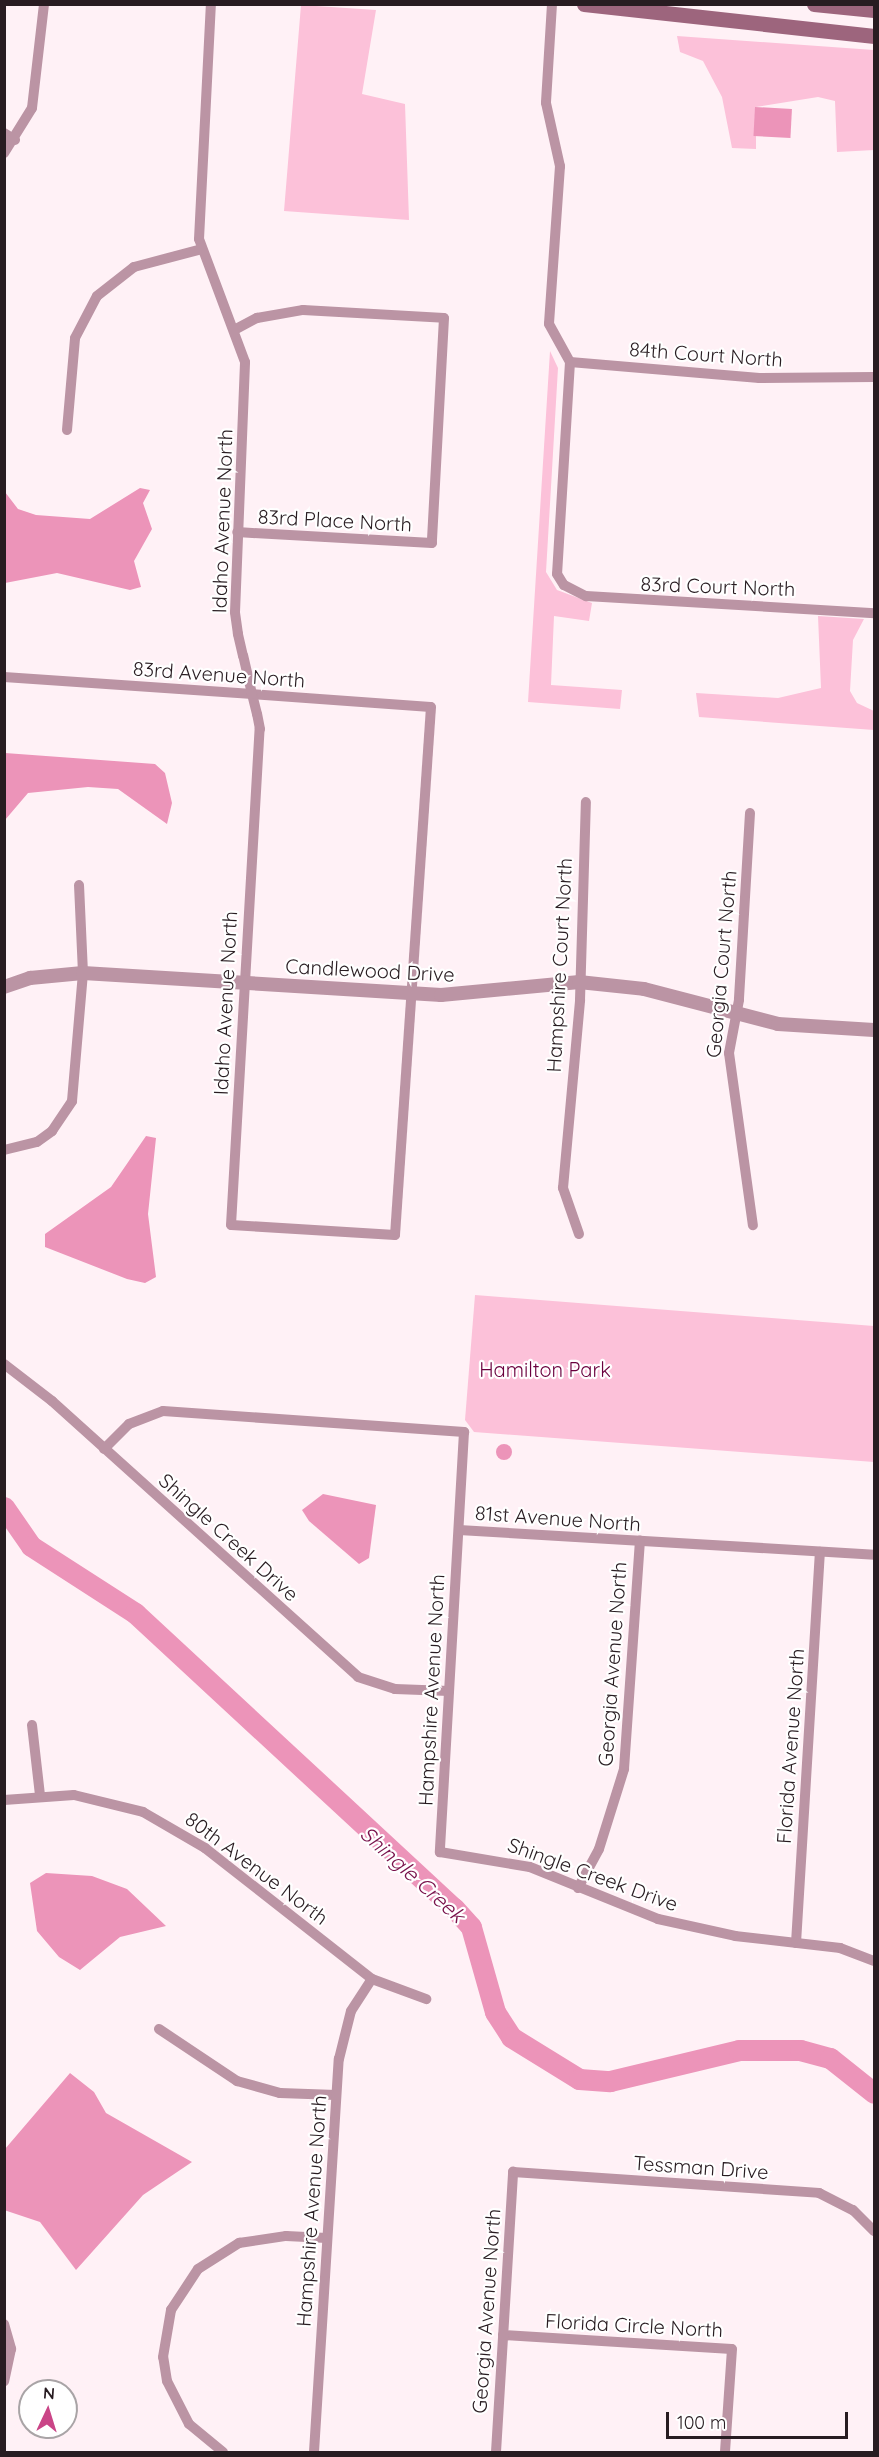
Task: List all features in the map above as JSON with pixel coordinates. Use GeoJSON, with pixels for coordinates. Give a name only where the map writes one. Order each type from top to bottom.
{"type":"FeatureCollection","features":[{"type":"Feature","properties":{"kind":"main road"},"geometry":{"type":"LineString","coordinates":[[585,4],[874,36]]}},
{"type":"Feature","properties":{"kind":"main road"},"geometry":{"type":"LineString","coordinates":[[813,4],[874,10]]}},
{"type":"Feature","properties":{"kind":"street"},"geometry":{"type":"LineString","coordinates":[[4,153],[15,140],[38,84],[44,4]]}},
{"type":"Feature","properties":{"kind":"street","name":"Idaho Avenue North"},"geometry":{"type":"LineString","coordinates":[[211,4],[202,249],[236,329],[246,379],[235,612],[260,743],[243,983],[231,1225],[395,1235],[410,992]]}},
{"type":"Feature","properties":{"kind":"street"},"geometry":{"type":"LineString","coordinates":[[552,4],[546,103],[560,166],[549,324],[570,362]]}},
{"type":"Feature","properties":{"kind":"street"},"geometry":{"type":"LineString","coordinates":[[4,133],[15,140]]}},
{"type":"Feature","properties":{"kind":"street"},"geometry":{"type":"LineString","coordinates":[[67,430],[75,338],[97,296],[134,267],[202,249]]}},
{"type":"Feature","properties":{"kind":"street","name":"83rd Place North"},"geometry":{"type":"LineString","coordinates":[[236,329],[257,318],[295,310],[444,318],[432,543],[237,532]]}},
{"type":"Feature","properties":{"kind":"street","name":"84th Court North"},"geometry":{"type":"LineString","coordinates":[[570,362],[759,378],[874,377]]}},
{"type":"Feature","properties":{"kind":"street","name":"83rd Court North"},"geometry":{"type":"LineString","coordinates":[[570,362],[555,560],[564,585],[586,596],[641,602],[874,613]]}},
{"type":"Feature","properties":{"kind":"street","name":"83rd Avenue North"},"geometry":{"type":"LineString","coordinates":[[4,677],[431,707],[410,992]]}},
{"type":"Feature","properties":{"kind":"street","name":"Hampshire Court North"},"geometry":{"type":"LineString","coordinates":[[579,1234],[563,1188],[579,982],[586,801]]}},
{"type":"Feature","properties":{"kind":"street","name":"Georgia Court North"},"geometry":{"type":"LineString","coordinates":[[750,813],[736,1014],[729,1053],[753,1225]]}},
{"type":"Feature","properties":{"kind":"street"},"geometry":{"type":"LineString","coordinates":[[4,1150],[45,1137],[72,1101],[83,973],[80,885]]}},
{"type":"Feature","properties":{"kind":"street","name":"Candlewood Drive"},"geometry":{"type":"LineString","coordinates":[[4,987],[30,978],[83,973],[464,994],[579,982],[644,989],[736,1014],[812,1029],[874,1030]]}},
{"type":"Feature","properties":{"kind":"street","name":"Shingle Creek Drive"},"geometry":{"type":"LineString","coordinates":[[4,1364],[104,1449],[358,1677],[395,1689],[449,1692]]}},
{"type":"Feature","properties":{"kind":"street","name":"81st Avenue North"},"geometry":{"type":"LineString","coordinates":[[104,1449],[129,1424],[163,1411],[464,1432],[459,1530],[874,1555]]}},
{"type":"Feature","properties":{"kind":"street","name":"Hampshire Avenue North"},"geometry":{"type":"LineString","coordinates":[[440,1852],[459,1530]]}},
{"type":"Feature","properties":{"kind":"street","name":"Georgia Avenue North"},"geometry":{"type":"LineString","coordinates":[[579,1888],[599,1849],[624,1769],[640,1541]]}},
{"type":"Feature","properties":{"kind":"street","name":"Florida Avenue North"},"geometry":{"type":"LineString","coordinates":[[796,1943],[820,1552]]}},
{"type":"Feature","properties":{"kind":"street"},"geometry":{"type":"LineString","coordinates":[[32,1725],[40,1795]]}},
{"type":"Feature","properties":{"kind":"street","name":"80th Avenue North"},"geometry":{"type":"LineString","coordinates":[[4,1800],[40,1795],[109,1801],[176,1827],[372,1979],[426,1998]]}},
{"type":"Feature","properties":{"kind":"street","name":"Shingle Creek Drive"},"geometry":{"type":"LineString","coordinates":[[440,1852],[497,1858],[658,1919],[796,1943],[840,1948],[874,1961]]}},
{"type":"Feature","properties":{"kind":"street","name":"Hampshire Avenue North"},"geometry":{"type":"LineString","coordinates":[[314,2452],[336,2095],[343,2034],[372,1979]]}},
{"type":"Feature","properties":{"kind":"street"},"geometry":{"type":"LineString","coordinates":[[159,2029],[237,2082],[280,2093],[336,2095]]}},
{"type":"Feature","properties":{"kind":"street","name":"Georgia Avenue North"},"geometry":{"type":"LineString","coordinates":[[496,2452],[513,2172]]}},
{"type":"Feature","properties":{"kind":"street","name":"Tessman Drive"},"geometry":{"type":"LineString","coordinates":[[513,2172],[819,2193],[854,2210],[874,2231]]}},
{"type":"Feature","properties":{"kind":"street"},"geometry":{"type":"LineString","coordinates":[[224,2452],[189,2424],[167,2381],[163,2357],[171,2310],[198,2269],[231,2247],[262,2237],[327,2238]]}},
{"type":"Feature","properties":{"kind":"street"},"geometry":{"type":"LineString","coordinates":[[4,2324],[11,2349],[4,2381]]}},
{"type":"Feature","properties":{"kind":"street","name":"Florida Circle North"},"geometry":{"type":"LineString","coordinates":[[502,2336],[732,2349],[725,2452]]}},
{"type":"Feature","properties":{"kind":"green space"},"geometry":{"type":"Polygon","coordinates":[[[301,5],[376,10],[362,94],[405,104],[409,220],[284,211],[301,5]]]}},
{"type":"Feature","properties":{"kind":"green space"},"geometry":{"type":"Polygon","coordinates":[[[677,36],[874,50],[874,150],[837,152],[835,101],[818,97],[756,107],[756,149],[732,148],[722,97],[703,61],[680,52],[677,36]]]}},
{"type":"Feature","properties":{"kind":"green space"},"geometry":{"type":"Polygon","coordinates":[[[550,351],[558,368],[546,572],[557,590],[592,603],[589,621],[554,616],[551,685],[622,690],[620,709],[528,702],[550,351]]]}},
{"type":"Feature","properties":{"kind":"green space"},"geometry":{"type":"Polygon","coordinates":[[[818,616],[864,619],[853,640],[850,691],[857,703],[874,711],[874,730],[699,717],[696,693],[778,698],[821,688],[818,616]]]}},
{"type":"Feature","properties":{"kind":"green space","name":"Hamilton Park"},"geometry":{"type":"Polygon","coordinates":[[[475,1295],[874,1326],[874,1462],[474,1432],[465,1420],[475,1295]]]}},
{"type":"Feature","properties":{"kind":"shaded area"},"geometry":{"type":"Polygon","coordinates":[[[755,107],[792,109],[790,138],[753,136],[755,107]]]}},
{"type":"Feature","properties":{"kind":"shaded area"},"geometry":{"type":"Polygon","coordinates":[[[140,488],[150,490],[143,503],[152,529],[134,561],[141,587],[130,590],[57,573],[5,583],[5,492],[18,509],[36,515],[90,519],[140,488]]]}},
{"type":"Feature","properties":{"kind":"shaded area"},"geometry":{"type":"Polygon","coordinates":[[[5,753],[155,764],[165,773],[172,803],[167,824],[118,789],[88,787],[28,793],[5,820],[5,753]]]}},
{"type":"Feature","properties":{"kind":"shaded area"},"geometry":{"type":"Polygon","coordinates":[[[146,1136],[156,1138],[148,1214],[156,1277],[145,1283],[127,1279],[45,1247],[45,1234],[111,1187],[146,1136]]]}},
{"type":"Feature","properties":{"kind":"shaded area"},"geometry":{"type":"Polygon","coordinates":[[[504,1444],[510,1446],[512,1452],[510,1458],[504,1460],[498,1458],[496,1452],[498,1446],[504,1444]]]}},
{"type":"Feature","properties":{"kind":"shaded area"},"geometry":{"type":"Polygon","coordinates":[[[323,1494],[376,1505],[369,1558],[359,1564],[309,1521],[302,1510],[323,1494]]]}},
{"type":"Feature","properties":{"kind":"shaded area"},"geometry":{"type":"Polygon","coordinates":[[[46,1873],[92,1876],[127,1889],[166,1926],[120,1937],[80,1970],[59,1957],[37,1931],[30,1883],[46,1873]]]}},
{"type":"Feature","properties":{"kind":"shaded area"},"geometry":{"type":"Polygon","coordinates":[[[70,2073],[94,2092],[106,2113],[192,2162],[143,2195],[76,2270],[40,2222],[4,2210],[5,2149],[70,2073]]]}},
{"type":"Feature","properties":{"kind":"waterway","name":"Shingle Creek"},"geometry":{"type":"LineString","coordinates":[[4,1507],[31,1546],[135,1613],[454,1908],[471,1927],[495,2012],[511,2037],[579,2079],[610,2081],[739,2050],[800,2050],[830,2058],[874,2093]]}}]}
